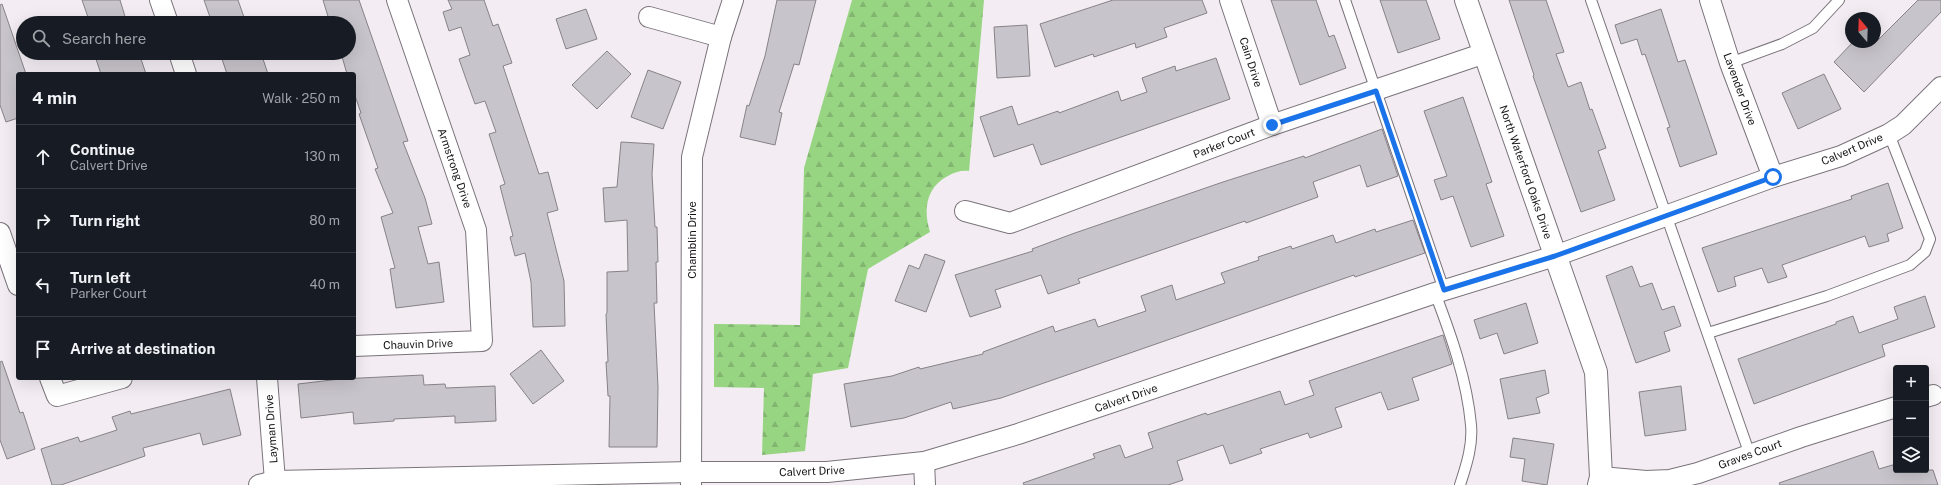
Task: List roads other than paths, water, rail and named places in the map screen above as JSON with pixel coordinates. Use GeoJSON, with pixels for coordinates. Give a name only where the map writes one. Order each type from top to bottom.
{"type":"FeatureCollection","features":[{"type":"Feature","properties":{"kind":"street"},"geometry":{"type":"LineString","coordinates":[[160,0],[166,16]]}},
{"type":"Feature","properties":{"kind":"street","name":"Armstrong Drive"},"geometry":{"type":"LineString","coordinates":[[397,0],[476,230],[482,342]]}},
{"type":"Feature","properties":{"kind":"street","name":"Chamblin Drive"},"geometry":{"type":"LineString","coordinates":[[691,479],[692,157],[721,37],[733,0]]}},
{"type":"Feature","properties":{"kind":"street","name":"Cain Drive"},"geometry":{"type":"LineString","coordinates":[[1230,0],[1272,125]]}},
{"type":"Feature","properties":{"kind":"street","name":"North Waterford Oaks Drive"},"geometry":{"type":"LineString","coordinates":[[1466,0],[1596,372],[1600,481]]}},
{"type":"Feature","properties":{"kind":"street","name":"Lavender Drive"},"geometry":{"type":"LineString","coordinates":[[1710,0],[1730,63],[1773,177]]}},
{"type":"Feature","properties":{"kind":"street"},"geometry":{"type":"LineString","coordinates":[[649,17],[721,37]]}},
{"type":"Feature","properties":{"kind":"street","name":"Parker Court"},"geometry":{"type":"LineString","coordinates":[[966,211],[1010,224],[1272,125],[1485,53]]}},
{"type":"Feature","properties":{"kind":"street"},"geometry":{"type":"LineString","coordinates":[[181,60],[185,72]]}},
{"type":"Feature","properties":{"kind":"street","name":"Calvert Drive"},"geometry":{"type":"LineString","coordinates":[[267,483],[691,479],[827,472],[924,462],[1018,434],[1440,292],[1555,256],[1773,177],[1841,156],[1889,134],[1903,125],[1941,87]]}},
{"type":"Feature","properties":{"kind":"street"},"geometry":{"type":"LineString","coordinates":[[0,233],[16,279]]}},
{"type":"Feature","properties":{"kind":"street","name":"Chauvin Drive"},"geometry":{"type":"LineString","coordinates":[[356,346],[482,342]]}},
{"type":"Feature","properties":{"kind":"street"},"geometry":{"type":"LineString","coordinates":[[54,387],[107,380]]}},
{"type":"Feature","properties":{"kind":"street","name":"Layman Drive"},"geometry":{"type":"LineString","coordinates":[[267,380],[267,483]]}},
{"type":"Feature","properties":{"kind":"street","name":"Graves Court"},"geometry":{"type":"LineString","coordinates":[[1600,481],[1670,480],[1698,473],[1801,436],[1893,408]]}},
{"type":"Feature","properties":{"kind":"street"},"geometry":{"type":"LineString","coordinates":[[924,462],[925,485]]}},
{"type":"Feature","properties":{"kind":"lane"},"geometry":{"type":"LineString","coordinates":[[1345,0],[1376,91],[1440,292],[1453,342],[1472,426],[1470,453],[1460,485]]}},
{"type":"Feature","properties":{"kind":"lane"},"geometry":{"type":"LineString","coordinates":[[1591,0],[1750,455]]}},
{"type":"Feature","properties":{"kind":"lane"},"geometry":{"type":"LineString","coordinates":[[1730,63],[1782,44],[1812,28],[1839,0]]}},
{"type":"Feature","properties":{"kind":"lane"},"geometry":{"type":"LineString","coordinates":[[1708,333],[1827,296],[1910,264],[1925,252],[1930,239],[1889,134]]}}]}
